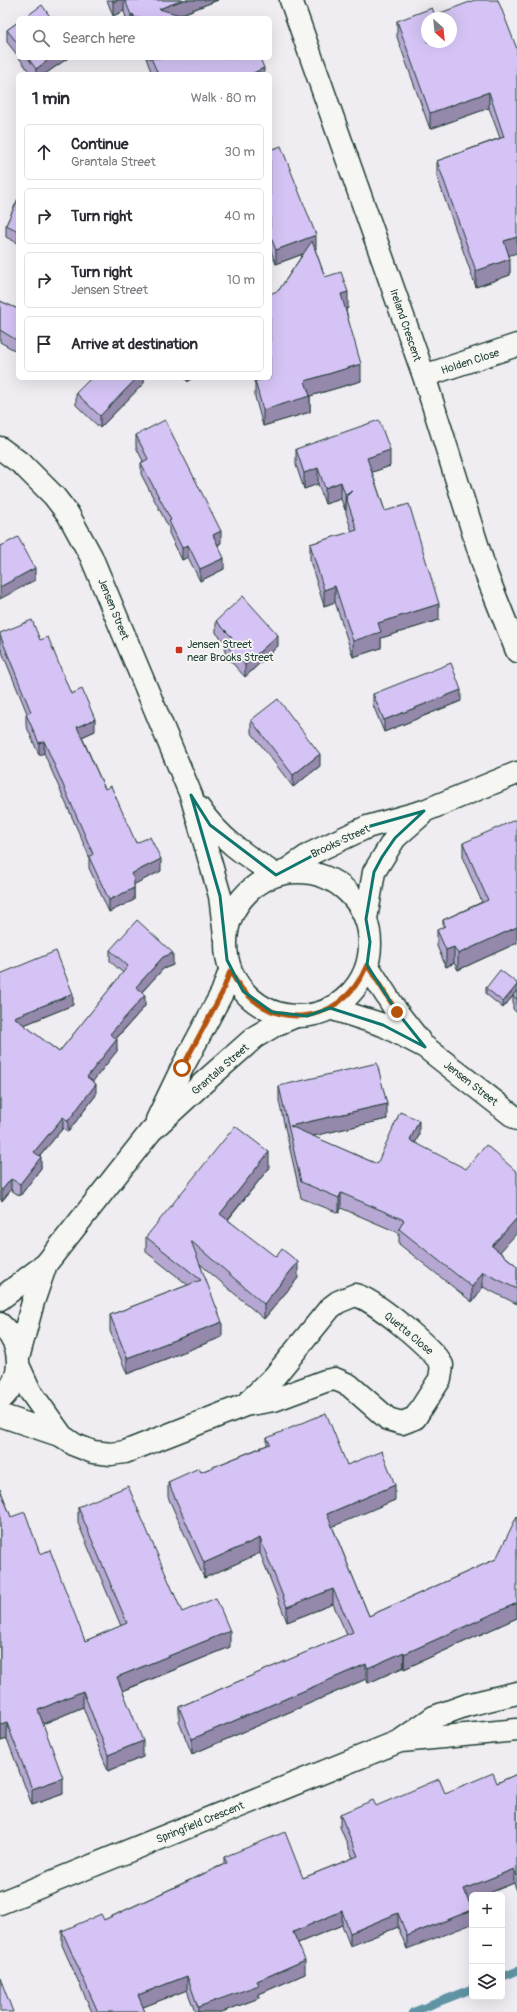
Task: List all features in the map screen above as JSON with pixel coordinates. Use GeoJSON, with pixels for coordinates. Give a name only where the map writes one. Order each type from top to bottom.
{"type":"FeatureCollection","features":[{"type":"Feature","properties":{"kind":"street","name":"Ireland Crescent"},"geometry":{"type":"LineString","coordinates":[[298,2],[424,376],[487,576],[517,651]]}},
{"type":"Feature","properties":{"kind":"street","name":"Holden Close"},"geometry":{"type":"LineString","coordinates":[[424,376],[517,345]]}},
{"type":"Feature","properties":{"kind":"street","name":"Jensen Street"},"geometry":{"type":"LineString","coordinates":[[0,448],[40,481],[68,514],[91,556],[191,795],[220,896],[226,936]]}},
{"type":"Feature","properties":{"kind":"street","name":"Brooks Street"},"geometry":{"type":"LineString","coordinates":[[226,936],[232,913],[246,893],[265,879],[280,874],[310,854],[367,827],[424,811],[517,773]]}},
{"type":"Feature","properties":{"kind":"street","name":"Jensen Street"},"geometry":{"type":"LineString","coordinates":[[191,795],[210,825],[255,861],[280,874]]}},
{"type":"Feature","properties":{"kind":"street","name":"Brooks Street"},"geometry":{"type":"LineString","coordinates":[[366,919],[374,872],[382,857],[395,838],[424,811]]}},
{"type":"Feature","properties":{"kind":"street"},"geometry":{"type":"LineString","coordinates":[[226,936],[225,948],[230,971],[236,982],[251,1000],[272,1012],[296,1016],[307,1016],[330,1008],[349,994],[363,976],[367,965],[370,942],[366,919],[362,909],[348,891],[328,878],[306,872],[280,874]]}},
{"type":"Feature","properties":{"kind":"street","name":"Jensen Street"},"geometry":{"type":"LineString","coordinates":[[367,965],[397,1012],[425,1047]]}},
{"type":"Feature","properties":{"kind":"street","name":"Grantala Street"},"geometry":{"type":"LineString","coordinates":[[151,1131],[182,1068],[222,993],[230,971]]}},
{"type":"Feature","properties":{"kind":"street","name":"Jensen Street"},"geometry":{"type":"LineString","coordinates":[[330,1008],[383,1025],[425,1047],[517,1119]]}},
{"type":"Feature","properties":{"kind":"street","name":"Grantala Street"},"geometry":{"type":"LineString","coordinates":[[0,1299],[46,1264],[151,1131],[202,1083],[255,1037],[275,1024],[296,1016]]}},
{"type":"Feature","properties":{"kind":"street","name":"Grantala Street"},"geometry":{"type":"LineString","coordinates":[[0,1400],[12,1386],[33,1302],[46,1264]]}},
{"type":"Feature","properties":{"kind":"street","name":"Quetta Close"},"geometry":{"type":"LineString","coordinates":[[0,1414],[62,1436],[75,1445],[94,1452],[110,1454],[125,1452],[245,1405],[274,1400],[325,1380],[335,1379],[349,1385],[388,1419],[402,1423],[415,1418],[440,1379],[442,1365],[434,1353],[372,1303],[355,1295],[338,1302],[330,1308],[274,1377],[245,1405]]}},
{"type":"Feature","properties":{"kind":"street","name":"Quetta Close"},"geometry":{"type":"LineString","coordinates":[[0,1324],[11,1335],[18,1363],[37,1402],[62,1436]]}},
{"type":"Feature","properties":{"kind":"street","name":"Springfield Crescent"},"geometry":{"type":"LineString","coordinates":[[0,1903],[400,1741],[434,1717],[467,1705],[517,1693]]}},
{"type":"Feature","properties":{"kind":"street","name":"Springfield Crescent"},"geometry":{"type":"LineString","coordinates":[[400,1741],[517,1730]]}},
{"type":"Feature","properties":{"kind":"highlighted area"},"geometry":{"type":"Polygon","coordinates":[[[191,795],[210,825],[276,875],[367,827],[424,811],[395,838],[382,857],[374,872],[366,919],[370,942],[367,965],[397,1012],[425,1047],[383,1025],[330,1008],[307,1016],[272,1012],[243,991],[227,960],[220,896],[191,795]]]}},
{"type":"Feature","properties":{"kind":"building"},"geometry":{"type":"Polygon","coordinates":[[[125,0],[183,0],[159,9],[184,16],[131,15],[125,0]]]}},
{"type":"Feature","properties":{"kind":"building"},"geometry":{"type":"Polygon","coordinates":[[[475,0],[498,0],[517,49],[517,237],[504,241],[510,259],[476,271],[437,161],[504,137],[489,92],[430,113],[397,21],[421,12],[421,48],[457,48],[457,12],[443,12],[475,0]]]}},
{"type":"Feature","properties":{"kind":"building"},"geometry":{"type":"Polygon","coordinates":[[[42,5],[50,16],[27,16],[42,5]]]}},
{"type":"Feature","properties":{"kind":"building"},"geometry":{"type":"Polygon","coordinates":[[[432,8],[434,12],[421,12],[432,8]]]}},
{"type":"Feature","properties":{"kind":"building"},"geometry":{"type":"Polygon","coordinates":[[[16,23],[16,41],[7,30],[16,23]]]}},
{"type":"Feature","properties":{"kind":"building"},"geometry":{"type":"Polygon","coordinates":[[[29,60],[48,60],[36,69],[29,60]]]}},
{"type":"Feature","properties":{"kind":"building"},"geometry":{"type":"Polygon","coordinates":[[[152,60],[261,60],[264,68],[255,72],[157,72],[152,60]]]}},
{"type":"Feature","properties":{"kind":"building"},"geometry":{"type":"Polygon","coordinates":[[[281,146],[316,235],[276,250],[272,240],[272,149],[281,146]]]}},
{"type":"Feature","properties":{"kind":"building"},"geometry":{"type":"Polygon","coordinates":[[[16,203],[16,230],[6,225],[16,203]]]}},
{"type":"Feature","properties":{"kind":"building"},"geometry":{"type":"Polygon","coordinates":[[[312,241],[325,277],[341,272],[348,292],[341,294],[361,364],[305,381],[310,396],[263,410],[255,381],[272,380],[272,293],[279,290],[312,241]]]}},
{"type":"Feature","properties":{"kind":"building"},"geometry":{"type":"Polygon","coordinates":[[[0,301],[16,308],[16,340],[0,330],[0,301]]]}},
{"type":"Feature","properties":{"kind":"building"},"geometry":{"type":"Polygon","coordinates":[[[89,380],[135,380],[100,416],[76,393],[89,380]]]}},
{"type":"Feature","properties":{"kind":"building"},"geometry":{"type":"Polygon","coordinates":[[[165,420],[221,531],[213,535],[224,558],[200,569],[188,545],[182,548],[169,521],[171,520],[141,463],[148,459],[136,435],[165,420]]]}},
{"type":"Feature","properties":{"kind":"building"},"geometry":{"type":"Polygon","coordinates":[[[379,420],[390,450],[367,458],[385,511],[409,504],[439,604],[378,623],[381,632],[353,641],[335,586],[324,590],[310,544],[357,530],[346,497],[352,491],[345,494],[341,482],[325,488],[318,468],[304,473],[296,449],[379,420]]]}},
{"type":"Feature","properties":{"kind":"building"},"geometry":{"type":"Polygon","coordinates":[[[18,537],[35,568],[0,587],[0,544],[1,546],[18,537]]]}},
{"type":"Feature","properties":{"kind":"building"},"geometry":{"type":"Polygon","coordinates":[[[243,596],[278,635],[245,665],[225,644],[232,637],[216,621],[243,596]]]}},
{"type":"Feature","properties":{"kind":"building"},"geometry":{"type":"Polygon","coordinates":[[[32,620],[40,640],[48,637],[71,694],[82,689],[95,719],[77,727],[105,789],[111,786],[136,843],[150,837],[161,859],[131,874],[134,879],[134,888],[109,900],[89,857],[93,854],[44,741],[39,743],[26,714],[31,712],[0,635],[0,633],[32,620]]]}},
{"type":"Feature","properties":{"kind":"building"},"geometry":{"type":"Polygon","coordinates":[[[451,663],[461,690],[384,720],[373,694],[451,663]]]}},
{"type":"Feature","properties":{"kind":"building"},"geometry":{"type":"Polygon","coordinates":[[[278,699],[320,754],[293,775],[251,720],[278,699]]]}},
{"type":"Feature","properties":{"kind":"building"},"geometry":{"type":"Polygon","coordinates":[[[517,819],[517,927],[458,954],[454,947],[446,950],[437,930],[445,926],[443,920],[488,900],[463,843],[517,819]]]}},
{"type":"Feature","properties":{"kind":"building"},"geometry":{"type":"Polygon","coordinates":[[[137,920],[173,953],[163,957],[136,987],[145,995],[110,1034],[117,1039],[87,1077],[96,1084],[68,1121],[63,1117],[34,1152],[41,1157],[20,1184],[11,1179],[2,1190],[0,1188],[0,974],[56,951],[73,994],[14,1017],[59,1052],[128,966],[110,950],[137,920]]]}},
{"type":"Feature","properties":{"kind":"building"},"geometry":{"type":"Polygon","coordinates":[[[500,970],[517,983],[503,1002],[486,988],[500,970]]]}},
{"type":"Feature","properties":{"kind":"building"},"geometry":{"type":"Polygon","coordinates":[[[517,990],[517,999],[513,996],[517,990]]]}},
{"type":"Feature","properties":{"kind":"building"},"geometry":{"type":"Polygon","coordinates":[[[377,1063],[387,1104],[290,1126],[377,1164],[400,1112],[419,1120],[410,1140],[466,1169],[486,1145],[517,1172],[517,1218],[492,1246],[517,1266],[517,1289],[483,1272],[472,1287],[399,1229],[404,1220],[341,1193],[339,1198],[301,1182],[279,1086],[377,1063]]]}},
{"type":"Feature","properties":{"kind":"building"},"geometry":{"type":"Polygon","coordinates":[[[235,1126],[269,1152],[220,1214],[276,1257],[282,1249],[298,1262],[264,1304],[191,1241],[222,1322],[127,1358],[110,1315],[201,1280],[146,1237],[235,1126]]]}},
{"type":"Feature","properties":{"kind":"building"},"geometry":{"type":"Polygon","coordinates":[[[326,1413],[347,1465],[382,1451],[395,1485],[327,1514],[369,1616],[496,1559],[517,1516],[517,1603],[404,1654],[404,1652],[368,1668],[366,1664],[192,1739],[179,1707],[353,1632],[333,1589],[287,1607],[260,1538],[204,1563],[168,1482],[199,1468],[201,1472],[270,1444],[267,1438],[326,1413]]]}},
{"type":"Feature","properties":{"kind":"building"},"geometry":{"type":"Polygon","coordinates":[[[128,1486],[182,1612],[216,1598],[230,1631],[117,1677],[143,1741],[108,1755],[83,1691],[38,1710],[63,1778],[32,1789],[7,1723],[1,1725],[0,1722],[0,1489],[11,1517],[25,1512],[40,1554],[50,1550],[85,1641],[127,1623],[78,1507],[128,1486]]]}},
{"type":"Feature","properties":{"kind":"building"},"geometry":{"type":"Polygon","coordinates":[[[493,1773],[497,1783],[517,1774],[517,1877],[514,1869],[464,1889],[469,1902],[469,1911],[407,1936],[398,1913],[350,1933],[342,1911],[293,1932],[305,1960],[257,1981],[259,1985],[198,2007],[187,1976],[138,1995],[145,2012],[98,2012],[62,1931],[101,1914],[104,1920],[227,1863],[224,1857],[285,1832],[303,1878],[358,1856],[340,1814],[373,1800],[376,1806],[439,1779],[445,1793],[493,1773]]]}},
{"type":"Feature","properties":{"kind":"building"},"geometry":{"type":"Polygon","coordinates":[[[0,1978],[13,2012],[0,2012],[0,1978]]]}},
{"type":"Feature","properties":{"kind":"waterway"},"geometry":{"type":"LineString","coordinates":[[505,1976],[517,1971]]}},
{"type":"Feature","properties":{"kind":"waterway"},"geometry":{"type":"LineString","coordinates":[[413,2012],[469,1990]]}},
{"type":"Feature","properties":{"kind":"place","name":"Jensen Street near Brooks Street"},"geometry":{"type":"Point","coordinates":[179,650]}},
{"type":"Feature","properties":{"kind":"route"},"geometry":{"type":"LineString","coordinates":[[182,1068],[222,993],[230,971],[243,991],[251,1000],[261,1006],[272,1012],[284,1015],[307,1016],[319,1013],[340,1002],[357,986],[367,965],[397,1012]]}}]}
